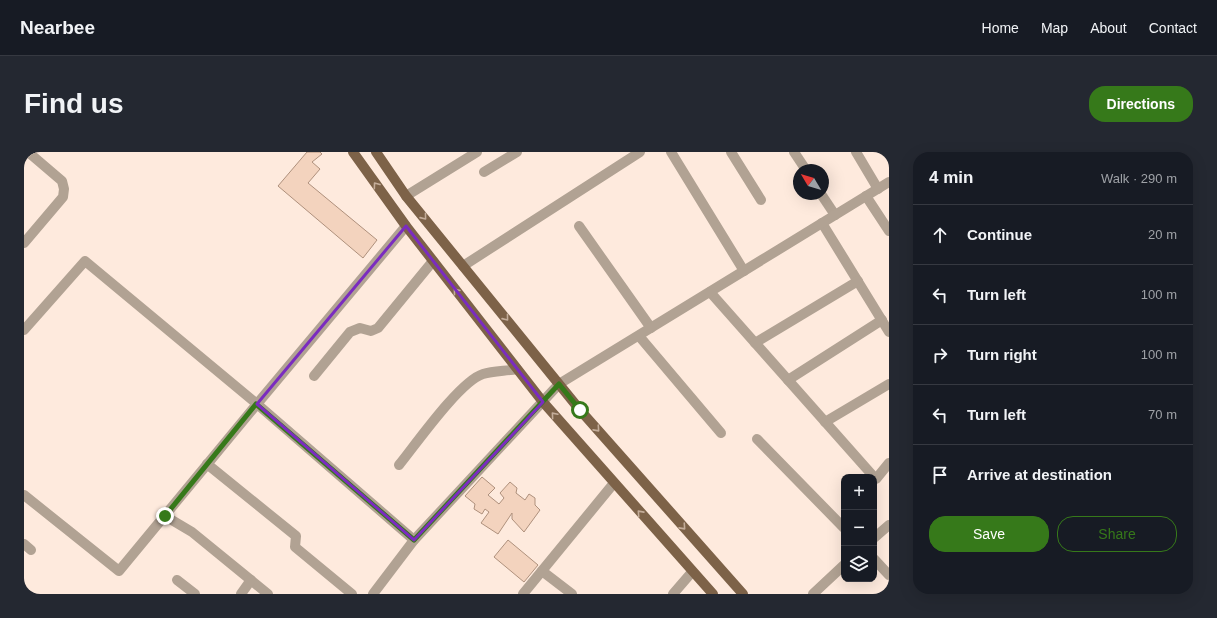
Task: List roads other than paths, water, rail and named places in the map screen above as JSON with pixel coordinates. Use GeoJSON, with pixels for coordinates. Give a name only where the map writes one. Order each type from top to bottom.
{"type":"FeatureCollection","features":[{"type":"Feature","properties":{"kind":"main road"},"geometry":{"type":"LineString","coordinates":[[353,152],[406,226],[543,402],[713,594]]}},
{"type":"Feature","properties":{"kind":"main road"},"geometry":{"type":"LineString","coordinates":[[376,152],[406,196],[580,410],[743,594]]}},
{"type":"Feature","properties":{"kind":"street"},"geometry":{"type":"LineString","coordinates":[[24,243],[63,198],[64,189],[62,181],[28,152]]}},
{"type":"Feature","properties":{"kind":"street"},"geometry":{"type":"LineString","coordinates":[[406,196],[477,152]]}},
{"type":"Feature","properties":{"kind":"street"},"geometry":{"type":"LineString","coordinates":[[484,172],[517,152]]}},
{"type":"Feature","properties":{"kind":"street"},"geometry":{"type":"LineString","coordinates":[[463,266],[640,152]]}},
{"type":"Feature","properties":{"kind":"street"},"geometry":{"type":"LineString","coordinates":[[671,152],[744,271]]}},
{"type":"Feature","properties":{"kind":"street"},"geometry":{"type":"LineString","coordinates":[[731,152],[761,200]]}},
{"type":"Feature","properties":{"kind":"street"},"geometry":{"type":"LineString","coordinates":[[794,152],[802,164]]}},
{"type":"Feature","properties":{"kind":"street"},"geometry":{"type":"LineString","coordinates":[[856,152],[878,189]]}},
{"type":"Feature","properties":{"kind":"street"},"geometry":{"type":"LineString","coordinates":[[373,594],[414,540],[559,384],[889,182]]}},
{"type":"Feature","properties":{"kind":"street"},"geometry":{"type":"LineString","coordinates":[[866,196],[889,231]]}},
{"type":"Feature","properties":{"kind":"street"},"geometry":{"type":"LineString","coordinates":[[825,200],[835,215]]}},
{"type":"Feature","properties":{"kind":"street"},"geometry":{"type":"LineString","coordinates":[[822,223],[889,332]]}},
{"type":"Feature","properties":{"kind":"street"},"geometry":{"type":"LineString","coordinates":[[24,495],[119,572],[256,404],[406,226]]}},
{"type":"Feature","properties":{"kind":"street"},"geometry":{"type":"LineString","coordinates":[[579,226],[651,328]]}},
{"type":"Feature","properties":{"kind":"street"},"geometry":{"type":"LineString","coordinates":[[24,330],[85,261],[256,404],[414,540]]}},
{"type":"Feature","properties":{"kind":"street"},"geometry":{"type":"LineString","coordinates":[[314,376],[350,332],[360,328],[371,331],[378,328],[433,261]]}},
{"type":"Feature","properties":{"kind":"street"},"geometry":{"type":"LineString","coordinates":[[755,343],[858,281]]}},
{"type":"Feature","properties":{"kind":"street"},"geometry":{"type":"LineString","coordinates":[[710,292],[871,474]]}},
{"type":"Feature","properties":{"kind":"street"},"geometry":{"type":"LineString","coordinates":[[788,380],[882,320]]}},
{"type":"Feature","properties":{"kind":"street"},"geometry":{"type":"LineString","coordinates":[[639,336],[721,433]]}},
{"type":"Feature","properties":{"kind":"street"},"geometry":{"type":"LineString","coordinates":[[399,465],[451,400],[465,385],[482,374],[517,369]]}},
{"type":"Feature","properties":{"kind":"street"},"geometry":{"type":"LineString","coordinates":[[825,422],[889,384]]}},
{"type":"Feature","properties":{"kind":"street"},"geometry":{"type":"LineString","coordinates":[[757,439],[841,525]]}},
{"type":"Feature","properties":{"kind":"street"},"geometry":{"type":"LineString","coordinates":[[877,478],[889,462]]}},
{"type":"Feature","properties":{"kind":"street"},"geometry":{"type":"LineString","coordinates":[[207,464],[296,536],[295,547],[352,594]]}},
{"type":"Feature","properties":{"kind":"street"},"geometry":{"type":"LineString","coordinates":[[523,594],[614,483]]}},
{"type":"Feature","properties":{"kind":"street"},"geometry":{"type":"LineString","coordinates":[[165,516],[192,532],[268,594]]}},
{"type":"Feature","properties":{"kind":"street"},"geometry":{"type":"LineString","coordinates":[[877,535],[889,525]]}},
{"type":"Feature","properties":{"kind":"street"},"geometry":{"type":"LineString","coordinates":[[877,562],[889,574]]}},
{"type":"Feature","properties":{"kind":"street"},"geometry":{"type":"LineString","coordinates":[[813,594],[841,568]]}},
{"type":"Feature","properties":{"kind":"street"},"geometry":{"type":"LineString","coordinates":[[542,571],[572,594]]}},
{"type":"Feature","properties":{"kind":"street"},"geometry":{"type":"LineString","coordinates":[[673,594],[692,572]]}},
{"type":"Feature","properties":{"kind":"street"},"geometry":{"type":"LineString","coordinates":[[177,580],[195,594]]}},
{"type":"Feature","properties":{"kind":"street"},"geometry":{"type":"LineString","coordinates":[[241,594],[251,580]]}}]}
